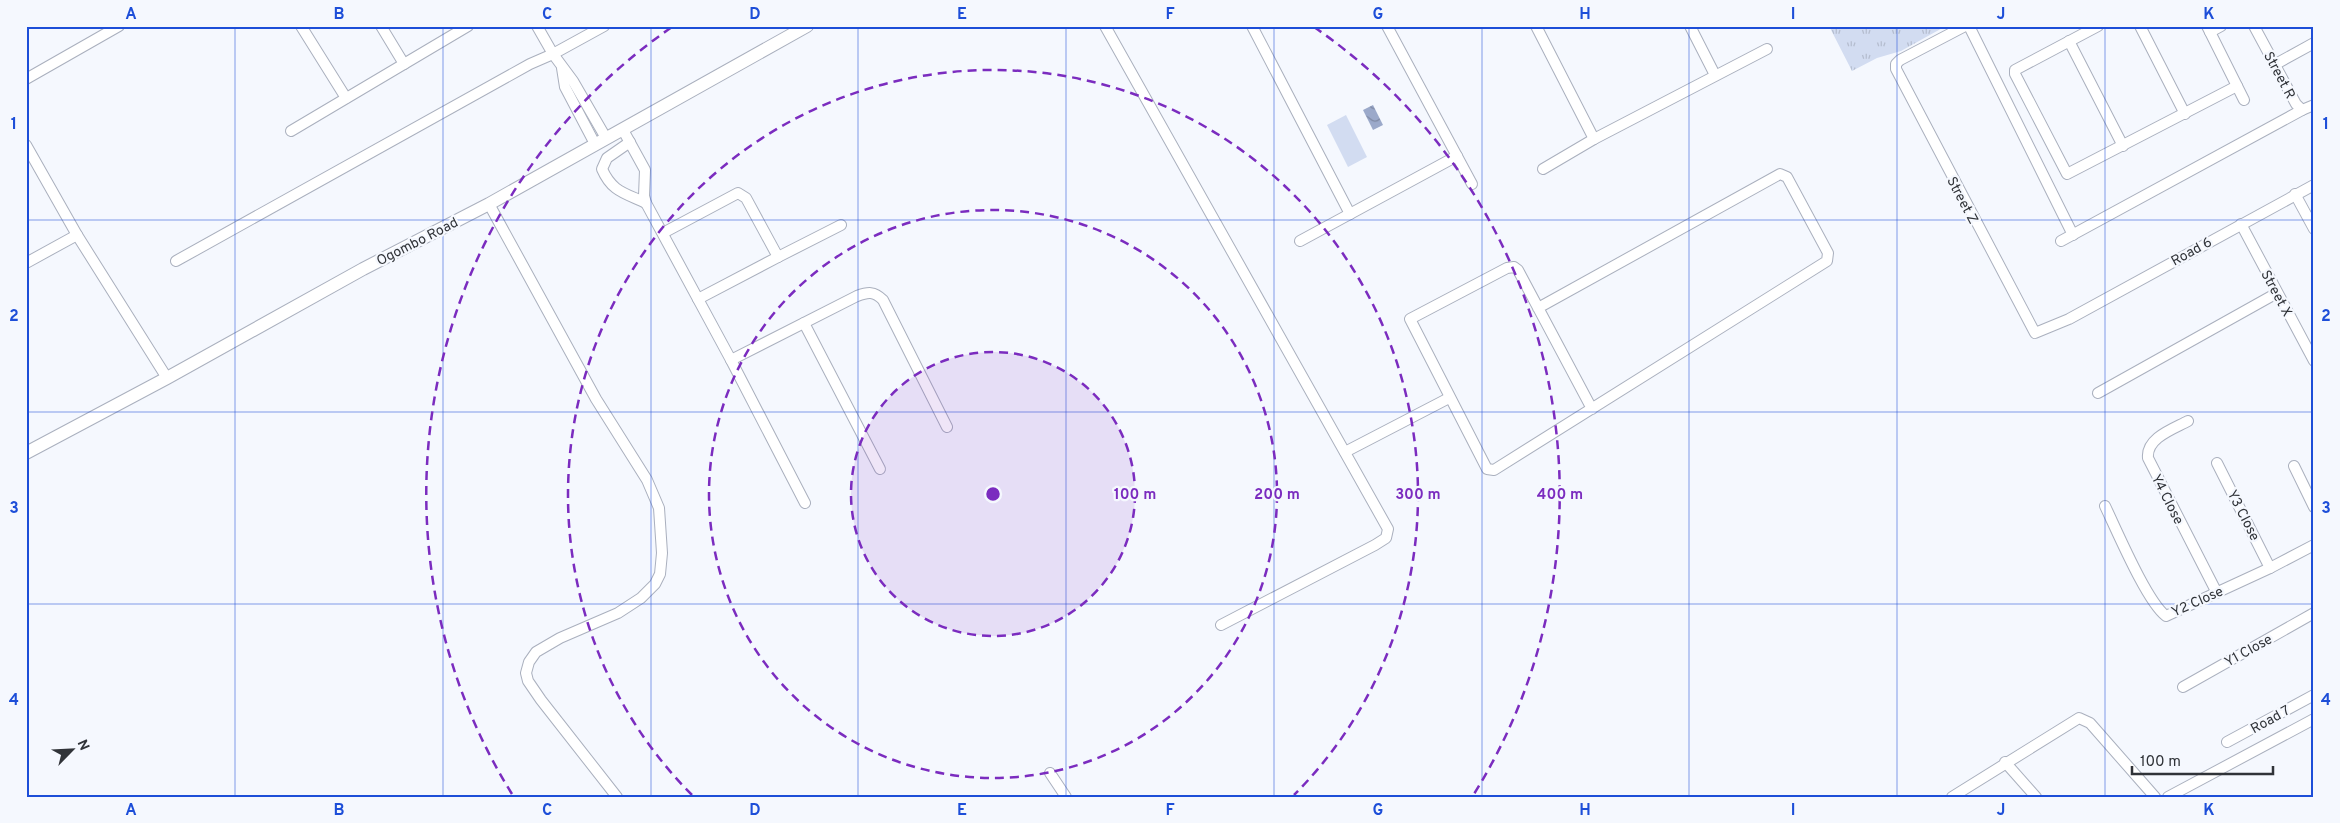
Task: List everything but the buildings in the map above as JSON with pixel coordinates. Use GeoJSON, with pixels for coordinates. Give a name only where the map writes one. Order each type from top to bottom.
{"type":"FeatureCollection","features":[{"type":"Feature","properties":{"kind":"main road","name":"Ogombo Road"},"geometry":{"type":"LineString","coordinates":[[26,453],[167,378],[363,269],[489,204],[806,26]]}},
{"type":"Feature","properties":{"kind":"street"},"geometry":{"type":"LineString","coordinates":[[26,79],[119,26]]}},
{"type":"Feature","properties":{"kind":"street"},"geometry":{"type":"LineString","coordinates":[[301,26],[346,98]]}},
{"type":"Feature","properties":{"kind":"street"},"geometry":{"type":"LineString","coordinates":[[381,26],[404,64]]}},
{"type":"Feature","properties":{"kind":"street"},"geometry":{"type":"LineString","coordinates":[[537,26],[553,54],[574,82],[600,141]]}},
{"type":"Feature","properties":{"kind":"street"},"geometry":{"type":"LineString","coordinates":[[176,261],[530,64],[553,54],[604,26]]}},
{"type":"Feature","properties":{"kind":"street"},"geometry":{"type":"LineString","coordinates":[[1105,26],[1388,529],[1388,535],[1366,550],[1221,625]]}},
{"type":"Feature","properties":{"kind":"street"},"geometry":{"type":"LineString","coordinates":[[1252,26],[1350,214]]}},
{"type":"Feature","properties":{"kind":"street"},"geometry":{"type":"LineString","coordinates":[[1388,26],[1472,184]]}},
{"type":"Feature","properties":{"kind":"street"},"geometry":{"type":"LineString","coordinates":[[1536,26],[1594,139]]}},
{"type":"Feature","properties":{"kind":"street"},"geometry":{"type":"LineString","coordinates":[[1690,26],[1714,75]]}},
{"type":"Feature","properties":{"kind":"street","name":"Street Z"},"geometry":{"type":"LineString","coordinates":[[1965,26],[1900,60],[1896,64],[1896,69],[1917,113],[2033,332],[2038,334],[2070,319]]}},
{"type":"Feature","properties":{"kind":"street"},"geometry":{"type":"LineString","coordinates":[[1969,26],[2073,234]]}},
{"type":"Feature","properties":{"kind":"street"},"geometry":{"type":"LineString","coordinates":[[2098,26],[2015,70],[2015,74],[2064,172],[2071,174],[2237,86]]}},
{"type":"Feature","properties":{"kind":"street"},"geometry":{"type":"LineString","coordinates":[[2140,26],[2185,114]]}},
{"type":"Feature","properties":{"kind":"street"},"geometry":{"type":"LineString","coordinates":[[2221,26],[2208,29],[2244,100]]}},
{"type":"Feature","properties":{"kind":"street","name":"Street R"},"geometry":{"type":"LineString","coordinates":[[2254,26],[2292,98],[2302,110],[2314,105]]}},
{"type":"Feature","properties":{"kind":"street"},"geometry":{"type":"LineString","coordinates":[[291,131],[463,27]]}},
{"type":"Feature","properties":{"kind":"street"},"geometry":{"type":"LineString","coordinates":[[2069,41],[2123,146]]}},
{"type":"Feature","properties":{"kind":"street"},"geometry":{"type":"LineString","coordinates":[[2274,64],[2314,43]]}},
{"type":"Feature","properties":{"kind":"street"},"geometry":{"type":"LineString","coordinates":[[1543,169],[1594,139],[1767,49]]}},
{"type":"Feature","properties":{"kind":"street"},"geometry":{"type":"LineString","coordinates":[[2061,241],[2302,110]]}},
{"type":"Feature","properties":{"kind":"street"},"geometry":{"type":"LineString","coordinates":[[623,130],[645,170],[644,196],[646,203],[731,360],[805,503]]}},
{"type":"Feature","properties":{"kind":"street"},"geometry":{"type":"LineString","coordinates":[[630,142],[607,158],[602,169],[607,181],[614,188],[646,203]]}},
{"type":"Feature","properties":{"kind":"street"},"geometry":{"type":"LineString","coordinates":[[26,145],[77,235],[167,378]]}},
{"type":"Feature","properties":{"kind":"street"},"geometry":{"type":"LineString","coordinates":[[1300,241],[1457,156]]}},
{"type":"Feature","properties":{"kind":"street"},"geometry":{"type":"LineString","coordinates":[[1538,308],[1780,174],[1787,177],[1828,253],[1827,261],[1592,410],[1490,471],[1486,469],[1410,322],[1412,317],[1507,268],[1514,267],[1518,270],[1538,308],[1592,410]]}},
{"type":"Feature","properties":{"kind":"street","name":"Road 6"},"geometry":{"type":"LineString","coordinates":[[2070,319],[2314,185]]}},
{"type":"Feature","properties":{"kind":"street"},"geometry":{"type":"LineString","coordinates":[[662,233],[738,193],[746,198],[778,256]]}},
{"type":"Feature","properties":{"kind":"street"},"geometry":{"type":"LineString","coordinates":[[2295,194],[2314,229]]}},
{"type":"Feature","properties":{"kind":"street"},"geometry":{"type":"LineString","coordinates":[[489,204],[596,399],[647,480],[659,508],[662,552],[660,574],[656,584],[642,598],[618,613],[560,638],[536,652],[529,662],[526,673],[528,681],[541,700],[617,797]]}},
{"type":"Feature","properties":{"kind":"street"},"geometry":{"type":"LineString","coordinates":[[698,299],[840,224]]}},
{"type":"Feature","properties":{"kind":"street","name":"Street X"},"geometry":{"type":"LineString","coordinates":[[2240,224],[2314,361]]}},
{"type":"Feature","properties":{"kind":"street"},"geometry":{"type":"LineString","coordinates":[[26,263],[77,235]]}},
{"type":"Feature","properties":{"kind":"street"},"geometry":{"type":"LineString","coordinates":[[731,360],[857,296],[867,292],[876,293],[883,300],[947,426]]}},
{"type":"Feature","properties":{"kind":"street"},"geometry":{"type":"LineString","coordinates":[[2098,393],[2277,293]]}},
{"type":"Feature","properties":{"kind":"street"},"geometry":{"type":"LineString","coordinates":[[804,324],[880,469]]}},
{"type":"Feature","properties":{"kind":"street"},"geometry":{"type":"LineString","coordinates":[[1345,452],[1449,398]]}},
{"type":"Feature","properties":{"kind":"street","name":"Y4 Close"},"geometry":{"type":"LineString","coordinates":[[2188,421],[2151,443],[2147,451],[2148,458],[2217,592]]}},
{"type":"Feature","properties":{"kind":"street","name":"Y3 Close"},"geometry":{"type":"LineString","coordinates":[[2217,463],[2270,568]]}},
{"type":"Feature","properties":{"kind":"street"},"geometry":{"type":"LineString","coordinates":[[2294,466],[2314,507]]}},
{"type":"Feature","properties":{"kind":"street","name":"Y2 Close"},"geometry":{"type":"LineString","coordinates":[[2105,506],[2146,589],[2166,616],[2270,568],[2314,545]]}},
{"type":"Feature","properties":{"kind":"street","name":"Y1 Close"},"geometry":{"type":"LineString","coordinates":[[2182,687],[2314,613]]}},
{"type":"Feature","properties":{"kind":"street","name":"Road 7"},"geometry":{"type":"LineString","coordinates":[[2227,742],[2314,695]]}},
{"type":"Feature","properties":{"kind":"street"},"geometry":{"type":"LineString","coordinates":[[1952,797],[2005,762],[2079,718],[2084,719],[2155,797]]}},
{"type":"Feature","properties":{"kind":"street"},"geometry":{"type":"LineString","coordinates":[[2168,797],[2314,719]]}},
{"type":"Feature","properties":{"kind":"street"},"geometry":{"type":"LineString","coordinates":[[2005,762],[2036,797]]}},
{"type":"Feature","properties":{"kind":"street"},"geometry":{"type":"LineString","coordinates":[[1050,773],[1066,797]]}},
{"type":"Feature","properties":{"kind":"green space"},"geometry":{"type":"Polygon","coordinates":[[[1829,26],[1946,26],[1901,51],[1877,58],[1852,71],[1829,26]]]}},
{"type":"Feature","properties":{"kind":"green space"},"geometry":{"type":"Polygon","coordinates":[[[1346,115],[1367,157],[1348,167],[1327,125],[1346,115]]]}},
{"type":"Feature","properties":{"kind":"water"},"geometry":{"type":"Polygon","coordinates":[[[1373,105],[1383,125],[1373,130],[1363,110],[1373,105]]]}}]}
